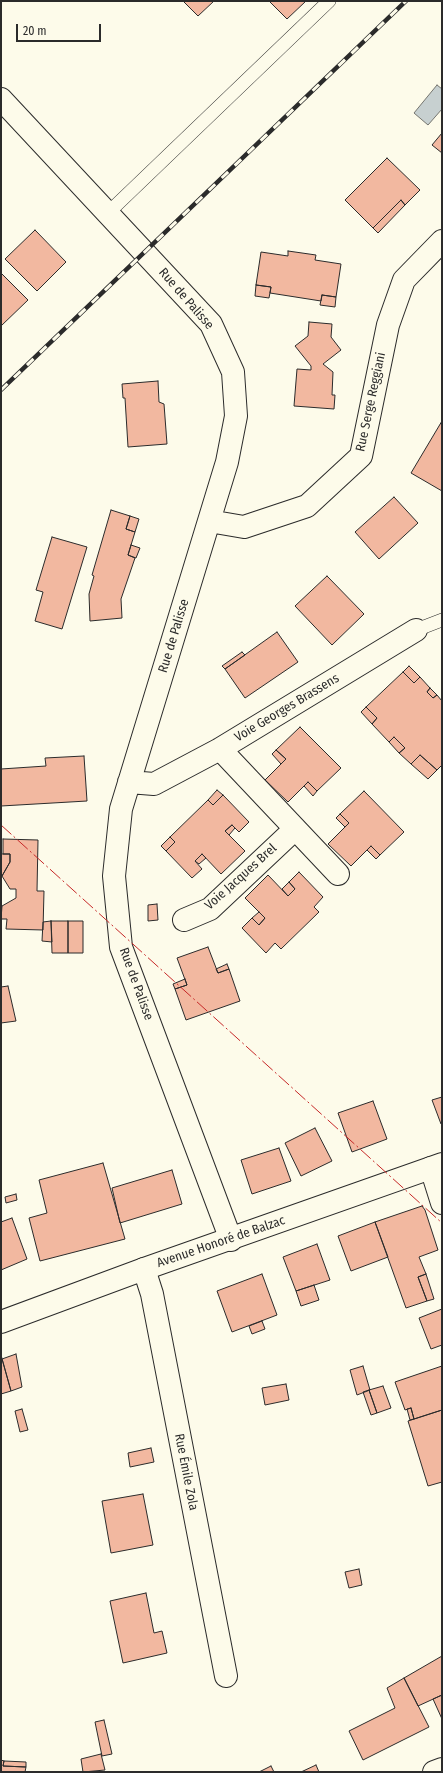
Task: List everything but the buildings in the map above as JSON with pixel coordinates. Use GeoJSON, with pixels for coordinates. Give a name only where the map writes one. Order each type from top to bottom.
{"type":"FeatureCollection","features":[{"type":"Feature","properties":{"kind":"street","name":"Rue de Palisse"},"geometry":{"type":"LineString","coordinates":[[1,99],[211,324],[233,372],[236,416],[227,462],[121,810],[114,876],[121,947],[231,1240]]}},
{"type":"Feature","properties":{"kind":"street","name":"Rue Serge Reggiani"},"geometry":{"type":"LineString","coordinates":[[210,521],[244,527],[307,506],[361,456],[388,325],[404,280],[442,241]]}},
{"type":"Feature","properties":{"kind":"street","name":"Voie Georges Brassens"},"geometry":{"type":"LineString","coordinates":[[129,782],[154,784],[220,749],[416,630]]}},
{"type":"Feature","properties":{"kind":"street"},"geometry":{"type":"LineString","coordinates":[[220,749],[338,874]]}},
{"type":"Feature","properties":{"kind":"street","name":"Voie Jacques Brel"},"geometry":{"type":"LineString","coordinates":[[184,920],[210,909],[295,829]]}},
{"type":"Feature","properties":{"kind":"street"},"geometry":{"type":"LineString","coordinates":[[437,1166],[442,1203]]}},
{"type":"Feature","properties":{"kind":"street","name":"Avenue Honoré de Balzac"},"geometry":{"type":"LineString","coordinates":[[1,1322],[144,1269],[231,1240],[437,1166]]}},
{"type":"Feature","properties":{"kind":"street","name":"Rue Émile Zola"},"geometry":{"type":"LineString","coordinates":[[144,1269],[152,1294],[226,1676]]}},
{"type":"Feature","properties":{"kind":"street"},"geometry":{"type":"LineString","coordinates":[[434,1772],[442,1768]]}},
{"type":"Feature","properties":{"kind":"lane"},"geometry":{"type":"LineString","coordinates":[[108,213],[329,1]]}},
{"type":"Feature","properties":{"kind":"lane","name":"Voie Georges Brassens"},"geometry":{"type":"LineString","coordinates":[[416,630],[442,620]]}},
{"type":"Feature","properties":{"kind":"shaded area"},"geometry":{"type":"Polygon","coordinates":[[[437,85],[442,89],[442,109],[428,125],[414,113],[437,85]]]}},
{"type":"Feature","properties":{"kind":"railway"},"geometry":{"type":"LineString","coordinates":[[1,390],[406,1]]}},
{"type":"Feature","properties":{"kind":"power"},"geometry":{"type":"LineString","coordinates":[[1,825],[442,1223]]}}]}
